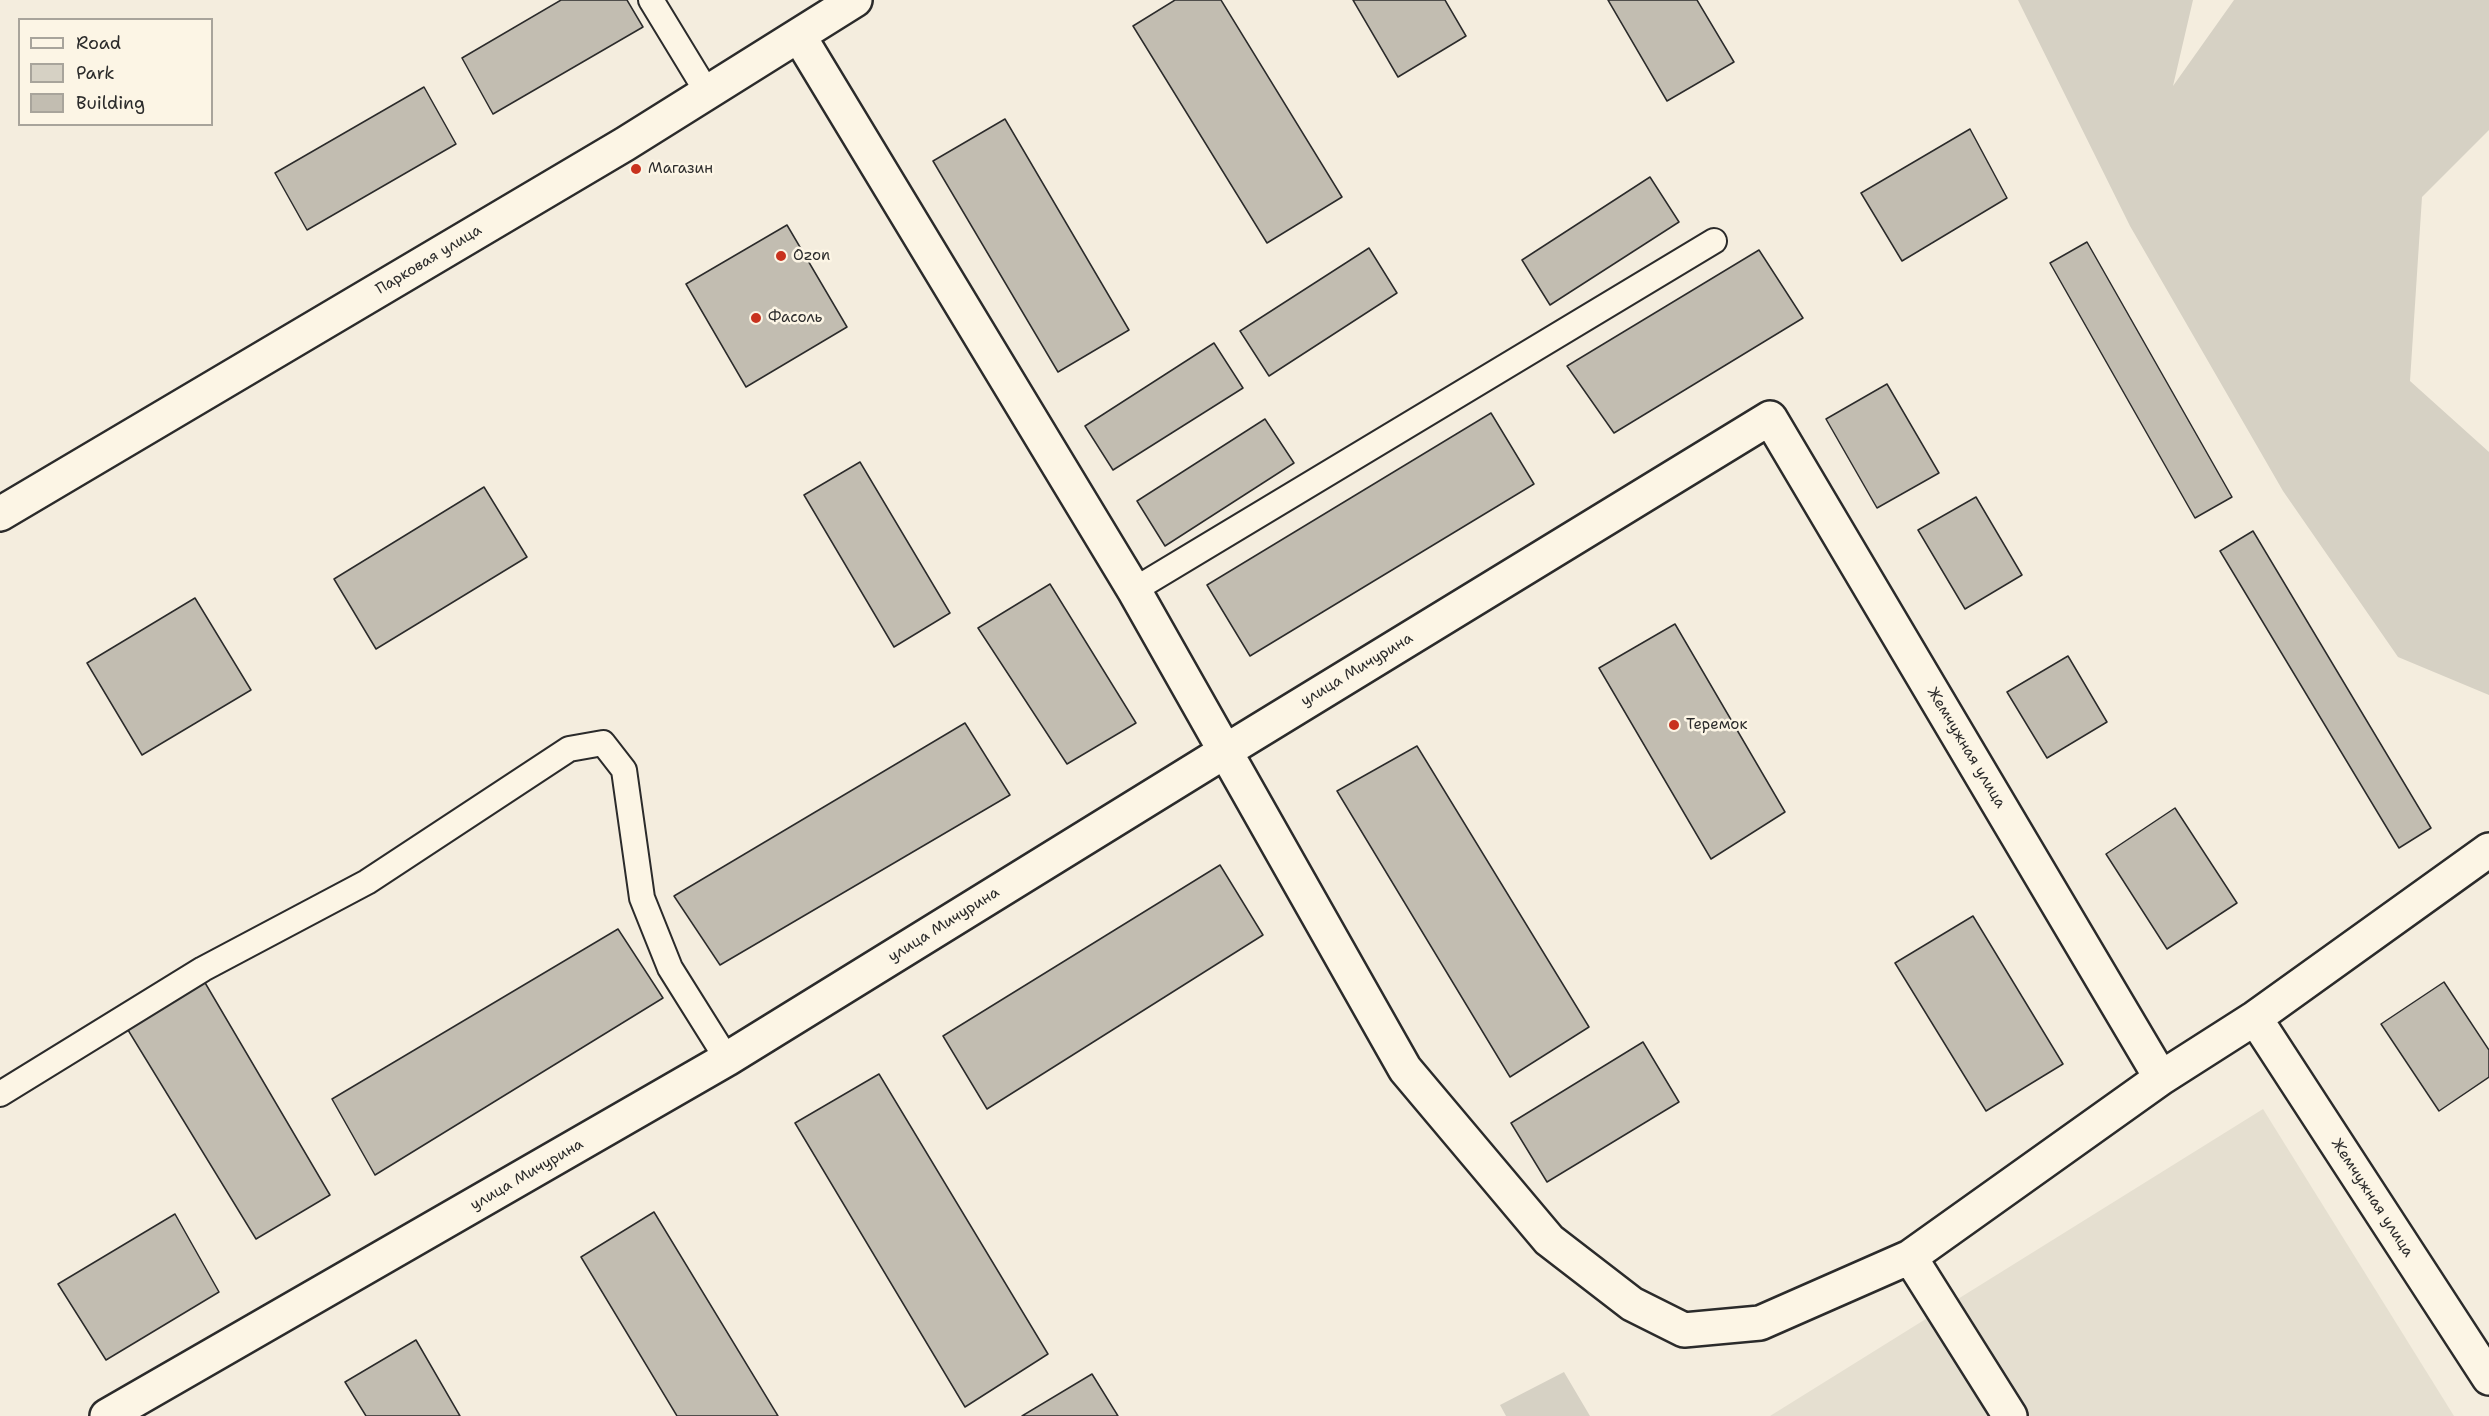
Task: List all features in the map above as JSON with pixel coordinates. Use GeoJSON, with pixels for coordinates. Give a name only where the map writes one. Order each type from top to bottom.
{"type":"FeatureCollection","features":[{"type":"Feature","properties":{"kind":"street","name":"Парковая улица"},"geometry":{"type":"LineString","coordinates":[[0,514],[625,144],[855,0]]}},
{"type":"Feature","properties":{"kind":"street"},"geometry":{"type":"LineString","coordinates":[[799,36],[1134,590],[1405,1069],[1549,1240],[1632,1304],[1684,1330],[1760,1323],[1910,1257],[2161,1078],[2254,1018],[2489,849]]}},
{"type":"Feature","properties":{"kind":"street","name":"улица Мичурина"},"geometry":{"type":"LineString","coordinates":[[108,1416],[728,1059],[1770,418]]}},
{"type":"Feature","properties":{"kind":"street","name":"Жемчужная улица"},"geometry":{"type":"LineString","coordinates":[[1770,418],[2161,1078]]}},
{"type":"Feature","properties":{"kind":"street","name":"Жемчужная улица"},"geometry":{"type":"LineString","coordinates":[[2254,1018],[2489,1378]]}},
{"type":"Feature","properties":{"kind":"street"},"geometry":{"type":"LineString","coordinates":[[1910,1257],[2010,1416]]}},
{"type":"Feature","properties":{"kind":"lane"},"geometry":{"type":"LineString","coordinates":[[651,0],[707,92]]}},
{"type":"Feature","properties":{"kind":"lane"},"geometry":{"type":"LineString","coordinates":[[1134,590],[1714,241]]}},
{"type":"Feature","properties":{"kind":"lane"},"geometry":{"type":"LineString","coordinates":[[0,1094],[203,969],[367,882],[569,749],[603,743],[624,770],[642,898],[670,968],[728,1059]]}},
{"type":"Feature","properties":{"kind":"shaded area"},"geometry":{"type":"Polygon","coordinates":[[[2263,1109],[2454,1416],[1770,1416],[2263,1109]]]}},
{"type":"Feature","properties":{"kind":"green space"},"geometry":{"type":"Polygon","coordinates":[[[2018,0],[2193,0],[2173,86],[2234,0],[2489,0],[2489,130],[2422,197],[2410,381],[2489,452],[2489,695],[2398,657],[2283,491],[2130,226],[2018,0]]]}},
{"type":"Feature","properties":{"kind":"green space"},"geometry":{"type":"Polygon","coordinates":[[[1564,1372],[1590,1416],[1506,1416],[1500,1405],[1564,1372]]]}},
{"type":"Feature","properties":{"kind":"building"},"geometry":{"type":"Polygon","coordinates":[[[561,0],[627,0],[643,27],[493,114],[462,58],[561,0]]]}},
{"type":"Feature","properties":{"kind":"building"},"geometry":{"type":"Polygon","coordinates":[[[1175,0],[1221,0],[1342,197],[1267,243],[1133,26],[1175,0]]]}},
{"type":"Feature","properties":{"kind":"building"},"geometry":{"type":"Polygon","coordinates":[[[1353,0],[1445,0],[1466,36],[1398,77],[1353,0]]]}},
{"type":"Feature","properties":{"kind":"building"},"geometry":{"type":"Polygon","coordinates":[[[1608,0],[1697,0],[1734,62],[1667,101],[1608,0]]]}},
{"type":"Feature","properties":{"kind":"building"},"geometry":{"type":"Polygon","coordinates":[[[424,87],[456,144],[307,230],[275,173],[424,87]]]}},
{"type":"Feature","properties":{"kind":"building"},"geometry":{"type":"Polygon","coordinates":[[[1005,119],[1129,330],[1058,372],[933,161],[1005,119]]]}},
{"type":"Feature","properties":{"kind":"building"},"geometry":{"type":"Polygon","coordinates":[[[1970,129],[2007,198],[1902,261],[1861,193],[1970,129]]]}},
{"type":"Feature","properties":{"kind":"building"},"geometry":{"type":"Polygon","coordinates":[[[1650,177],[1679,222],[1550,305],[1522,260],[1650,177]]]}},
{"type":"Feature","properties":{"kind":"building"},"geometry":{"type":"Polygon","coordinates":[[[787,225],[847,327],[746,387],[686,284],[787,225]]]}},
{"type":"Feature","properties":{"kind":"building"},"geometry":{"type":"Polygon","coordinates":[[[2087,242],[2232,497],[2195,518],[2050,263],[2087,242]]]}},
{"type":"Feature","properties":{"kind":"building"},"geometry":{"type":"Polygon","coordinates":[[[1369,248],[1397,293],[1269,376],[1240,331],[1369,248]]]}},
{"type":"Feature","properties":{"kind":"building"},"geometry":{"type":"Polygon","coordinates":[[[1759,250],[1803,318],[1614,433],[1567,366],[1759,250]]]}},
{"type":"Feature","properties":{"kind":"building"},"geometry":{"type":"Polygon","coordinates":[[[1214,343],[1243,388],[1113,470],[1085,426],[1214,343]]]}},
{"type":"Feature","properties":{"kind":"building"},"geometry":{"type":"Polygon","coordinates":[[[1887,384],[1939,473],[1877,508],[1826,419],[1887,384]]]}},
{"type":"Feature","properties":{"kind":"building"},"geometry":{"type":"Polygon","coordinates":[[[1491,413],[1534,484],[1250,656],[1207,585],[1491,413]]]}},
{"type":"Feature","properties":{"kind":"building"},"geometry":{"type":"Polygon","coordinates":[[[1265,419],[1294,463],[1165,546],[1137,501],[1265,419]]]}},
{"type":"Feature","properties":{"kind":"building"},"geometry":{"type":"Polygon","coordinates":[[[860,462],[950,613],[894,647],[804,495],[860,462]]]}},
{"type":"Feature","properties":{"kind":"building"},"geometry":{"type":"Polygon","coordinates":[[[484,487],[527,557],[376,649],[334,579],[484,487]]]}},
{"type":"Feature","properties":{"kind":"building"},"geometry":{"type":"Polygon","coordinates":[[[1976,497],[2022,575],[1965,609],[1918,530],[1976,497]]]}},
{"type":"Feature","properties":{"kind":"building"},"geometry":{"type":"Polygon","coordinates":[[[2253,531],[2431,828],[2399,848],[2220,551],[2253,531]]]}},
{"type":"Feature","properties":{"kind":"building"},"geometry":{"type":"Polygon","coordinates":[[[1050,584],[1136,723],[1067,764],[978,628],[1050,584]]]}},
{"type":"Feature","properties":{"kind":"building"},"geometry":{"type":"Polygon","coordinates":[[[195,598],[251,690],[142,755],[87,663],[195,598]]]}},
{"type":"Feature","properties":{"kind":"building"},"geometry":{"type":"Polygon","coordinates":[[[1675,624],[1785,812],[1711,859],[1599,668],[1675,624]]]}},
{"type":"Feature","properties":{"kind":"building"},"geometry":{"type":"Polygon","coordinates":[[[2068,656],[2107,722],[2047,758],[2007,692],[2068,656]]]}},
{"type":"Feature","properties":{"kind":"building"},"geometry":{"type":"Polygon","coordinates":[[[965,723],[1010,795],[720,965],[674,896],[965,723]]]}},
{"type":"Feature","properties":{"kind":"building"},"geometry":{"type":"Polygon","coordinates":[[[1417,746],[1589,1027],[1510,1077],[1337,791],[1417,746]]]}},
{"type":"Feature","properties":{"kind":"building"},"geometry":{"type":"Polygon","coordinates":[[[2175,808],[2237,903],[2167,949],[2106,854],[2175,808]]]}},
{"type":"Feature","properties":{"kind":"building"},"geometry":{"type":"Polygon","coordinates":[[[1220,865],[1263,935],[987,1109],[943,1036],[1220,865]]]}},
{"type":"Feature","properties":{"kind":"building"},"geometry":{"type":"Polygon","coordinates":[[[1973,916],[2063,1064],[1986,1111],[1895,963],[1973,916]]]}},
{"type":"Feature","properties":{"kind":"building"},"geometry":{"type":"Polygon","coordinates":[[[618,929],[663,998],[375,1175],[332,1099],[618,929]]]}},
{"type":"Feature","properties":{"kind":"building"},"geometry":{"type":"Polygon","coordinates":[[[204,981],[330,1195],[256,1239],[128,1030],[204,981]]]}},
{"type":"Feature","properties":{"kind":"building"},"geometry":{"type":"Polygon","coordinates":[[[2444,982],[2489,1050],[2489,1077],[2439,1111],[2381,1024],[2444,982]]]}},
{"type":"Feature","properties":{"kind":"building"},"geometry":{"type":"Polygon","coordinates":[[[1643,1042],[1679,1102],[1547,1182],[1511,1123],[1643,1042]]]}},
{"type":"Feature","properties":{"kind":"building"},"geometry":{"type":"Polygon","coordinates":[[[879,1074],[1048,1354],[965,1407],[795,1123],[879,1074]]]}},
{"type":"Feature","properties":{"kind":"building"},"geometry":{"type":"Polygon","coordinates":[[[654,1212],[778,1416],[677,1416],[581,1257],[654,1212]]]}},
{"type":"Feature","properties":{"kind":"building"},"geometry":{"type":"Polygon","coordinates":[[[175,1214],[219,1292],[106,1360],[58,1284],[175,1214]]]}},
{"type":"Feature","properties":{"kind":"building"},"geometry":{"type":"Polygon","coordinates":[[[416,1340],[460,1416],[366,1416],[345,1382],[416,1340]]]}},
{"type":"Feature","properties":{"kind":"building"},"geometry":{"type":"Polygon","coordinates":[[[1092,1374],[1118,1416],[1022,1416],[1092,1374]]]}},
{"type":"Feature","properties":{"kind":"place","name":"Магазин"},"geometry":{"type":"Point","coordinates":[636,169]}},
{"type":"Feature","properties":{"kind":"place","name":"Ozon"},"geometry":{"type":"Point","coordinates":[781,256]}},
{"type":"Feature","properties":{"kind":"place","name":"Фасоль"},"geometry":{"type":"Point","coordinates":[756,318]}},
{"type":"Feature","properties":{"kind":"place","name":"Теремок"},"geometry":{"type":"Point","coordinates":[1674,725]}}]}
